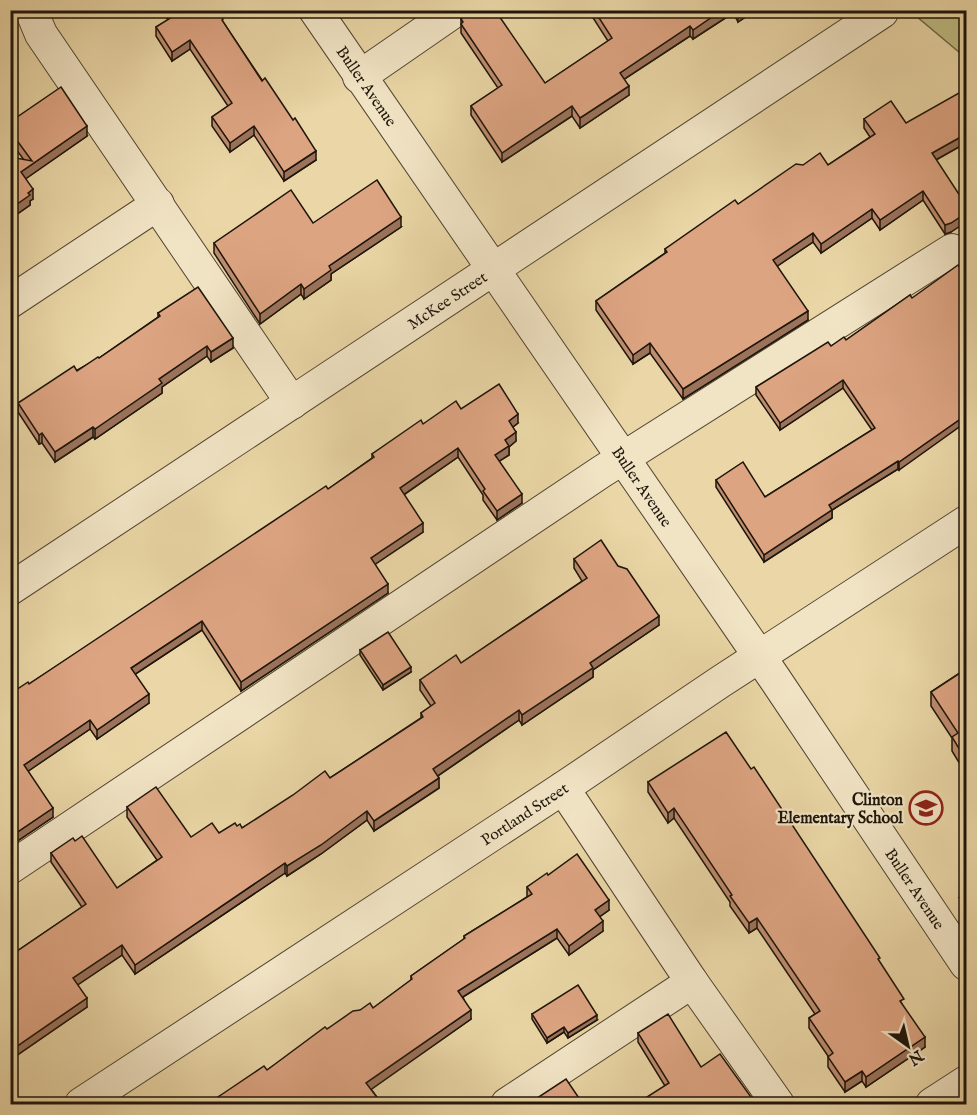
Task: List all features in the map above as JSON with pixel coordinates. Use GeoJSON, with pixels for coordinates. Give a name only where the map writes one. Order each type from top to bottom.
{"type":"FeatureCollection","features":[{"type":"Feature","properties":{"kind":"street","name":"Buller Avenue"},"geometry":{"type":"LineString","coordinates":[[315,10],[760,657],[966,964]]}},
{"type":"Feature","properties":{"kind":"street"},"geometry":{"type":"LineString","coordinates":[[359,77],[456,10]]}},
{"type":"Feature","properties":{"kind":"street","name":"McKee Street"},"geometry":{"type":"LineString","coordinates":[[10,589],[881,11]]}},
{"type":"Feature","properties":{"kind":"street"},"geometry":{"type":"LineString","coordinates":[[26,15],[158,204],[292,403]]}},
{"type":"Feature","properties":{"kind":"street"},"geometry":{"type":"LineString","coordinates":[[10,302],[158,204]]}},
{"type":"Feature","properties":{"kind":"street"},"geometry":{"type":"LineString","coordinates":[[10,868],[623,458],[952,250]]}},
{"type":"Feature","properties":{"kind":"street","name":"Portland Street"},"geometry":{"type":"LineString","coordinates":[[81,1104],[966,522]]}},
{"type":"Feature","properties":{"kind":"street"},"geometry":{"type":"LineString","coordinates":[[563,788],[692,982],[778,1104]]}},
{"type":"Feature","properties":{"kind":"street"},"geometry":{"type":"LineString","coordinates":[[507,1104],[692,982]]}},
{"type":"Feature","properties":{"kind":"street"},"geometry":{"type":"LineString","coordinates":[[932,1104],[966,1082]]}},
{"type":"Feature","properties":{"kind":"shaded area"},"geometry":{"type":"Polygon","coordinates":[[[910,11],[966,11],[966,58],[910,11]]]}},
{"type":"Feature","properties":{"kind":"building"},"geometry":{"type":"Polygon","coordinates":[[[168,10],[218,10],[222,20],[262,81],[265,78],[316,151],[284,172],[254,126],[230,143],[212,117],[232,103],[190,40],[172,52],[156,27],[172,17],[168,10]]]}},
{"type":"Feature","properties":{"kind":"building"},"geometry":{"type":"Polygon","coordinates":[[[470,10],[495,10],[545,83],[612,38],[594,10],[722,10],[693,30],[690,26],[620,73],[629,86],[580,118],[572,106],[502,153],[471,106],[502,85],[461,24],[463,22],[461,19],[470,10]]]}},
{"type":"Feature","properties":{"kind":"building"},"geometry":{"type":"Polygon","coordinates":[[[61,87],[87,126],[21,172],[33,189],[28,193],[30,195],[10,209],[10,157],[32,161],[10,131],[10,122],[61,87]]]}},
{"type":"Feature","properties":{"kind":"building"},"geometry":{"type":"Polygon","coordinates":[[[966,89],[966,134],[932,153],[966,205],[966,213],[945,225],[923,191],[880,220],[872,209],[821,244],[813,233],[773,260],[808,311],[683,389],[650,343],[633,355],[596,301],[667,252],[665,249],[735,200],[738,204],[796,164],[803,165],[820,153],[828,165],[875,134],[864,119],[891,101],[906,123],[966,89]]]}},
{"type":"Feature","properties":{"kind":"building"},"geometry":{"type":"Polygon","coordinates":[[[377,180],[401,217],[329,266],[331,270],[304,289],[301,284],[260,314],[214,243],[291,190],[313,223],[377,180]]]}},
{"type":"Feature","properties":{"kind":"building"},"geometry":{"type":"Polygon","coordinates":[[[958,265],[966,276],[966,415],[899,462],[829,505],[832,510],[764,555],[716,480],[743,462],[765,497],[875,428],[843,380],[780,423],[756,387],[828,342],[831,346],[844,337],[846,340],[910,295],[912,298],[958,265]]]}},
{"type":"Feature","properties":{"kind":"building"},"geometry":{"type":"Polygon","coordinates":[[[198,287],[233,338],[211,352],[207,346],[159,379],[162,383],[95,429],[93,427],[55,452],[42,433],[39,435],[18,403],[74,366],[77,371],[99,358],[160,316],[158,313],[198,287]]]}},
{"type":"Feature","properties":{"kind":"building"},"geometry":{"type":"Polygon","coordinates":[[[499,384],[518,414],[509,421],[516,432],[505,440],[509,446],[495,455],[522,494],[497,511],[458,448],[400,488],[423,523],[371,558],[388,584],[241,682],[202,621],[131,668],[149,694],[97,730],[90,720],[24,765],[53,808],[10,837],[10,694],[28,682],[29,684],[326,486],[328,489],[374,457],[372,454],[421,420],[423,424],[456,401],[461,409],[499,384]]]}},
{"type":"Feature","properties":{"kind":"building"},"geometry":{"type":"Polygon","coordinates":[[[601,540],[618,566],[627,569],[659,616],[590,663],[593,668],[522,715],[519,710],[433,769],[439,778],[374,821],[367,811],[321,845],[287,866],[285,863],[135,965],[122,945],[73,978],[87,998],[10,1051],[10,956],[86,904],[51,853],[73,838],[75,841],[82,836],[117,888],[162,857],[127,807],[156,787],[191,837],[212,823],[219,833],[235,823],[237,826],[240,824],[242,828],[325,771],[330,778],[423,717],[421,713],[435,703],[420,680],[456,655],[461,663],[587,578],[574,559],[601,540]]]}},
{"type":"Feature","properties":{"kind":"building"},"geometry":{"type":"Polygon","coordinates":[[[388,632],[411,667],[383,685],[360,650],[388,632]]]}},
{"type":"Feature","properties":{"kind":"building"},"geometry":{"type":"Polygon","coordinates":[[[966,669],[966,760],[952,737],[958,733],[931,692],[966,669]]]}},
{"type":"Feature","properties":{"kind":"building"},"geometry":{"type":"Polygon","coordinates":[[[726,732],[751,769],[754,767],[880,958],[878,959],[904,999],[900,1001],[925,1037],[866,1077],[862,1071],[845,1082],[828,1057],[833,1053],[809,1018],[820,1011],[757,918],[749,923],[674,808],[668,813],[648,782],[726,732]]]}},
{"type":"Feature","properties":{"kind":"building"},"geometry":{"type":"Polygon","coordinates":[[[577,854],[609,900],[595,910],[603,921],[569,946],[557,929],[458,991],[471,1010],[366,1083],[382,1104],[337,1104],[333,1100],[327,1104],[212,1104],[220,1099],[218,1097],[264,1066],[267,1070],[325,1027],[327,1029],[353,1011],[360,1010],[370,1003],[373,1008],[412,979],[411,976],[465,938],[464,936],[532,894],[527,887],[577,854]]]}},
{"type":"Feature","properties":{"kind":"building"},"geometry":{"type":"Polygon","coordinates":[[[578,985],[597,1015],[568,1033],[564,1027],[547,1038],[532,1014],[578,985]]]}},
{"type":"Feature","properties":{"kind":"building"},"geometry":{"type":"Polygon","coordinates":[[[668,1014],[701,1067],[720,1054],[756,1104],[636,1104],[669,1083],[638,1033],[668,1014]]]}},
{"type":"Feature","properties":{"kind":"building"},"geometry":{"type":"Polygon","coordinates":[[[566,1079],[583,1104],[528,1104],[566,1079]]]}},
{"type":"Feature","properties":{"kind":"place","name":"Clinton Elementary School"},"geometry":{"type":"Point","coordinates":[926,808]}}]}
